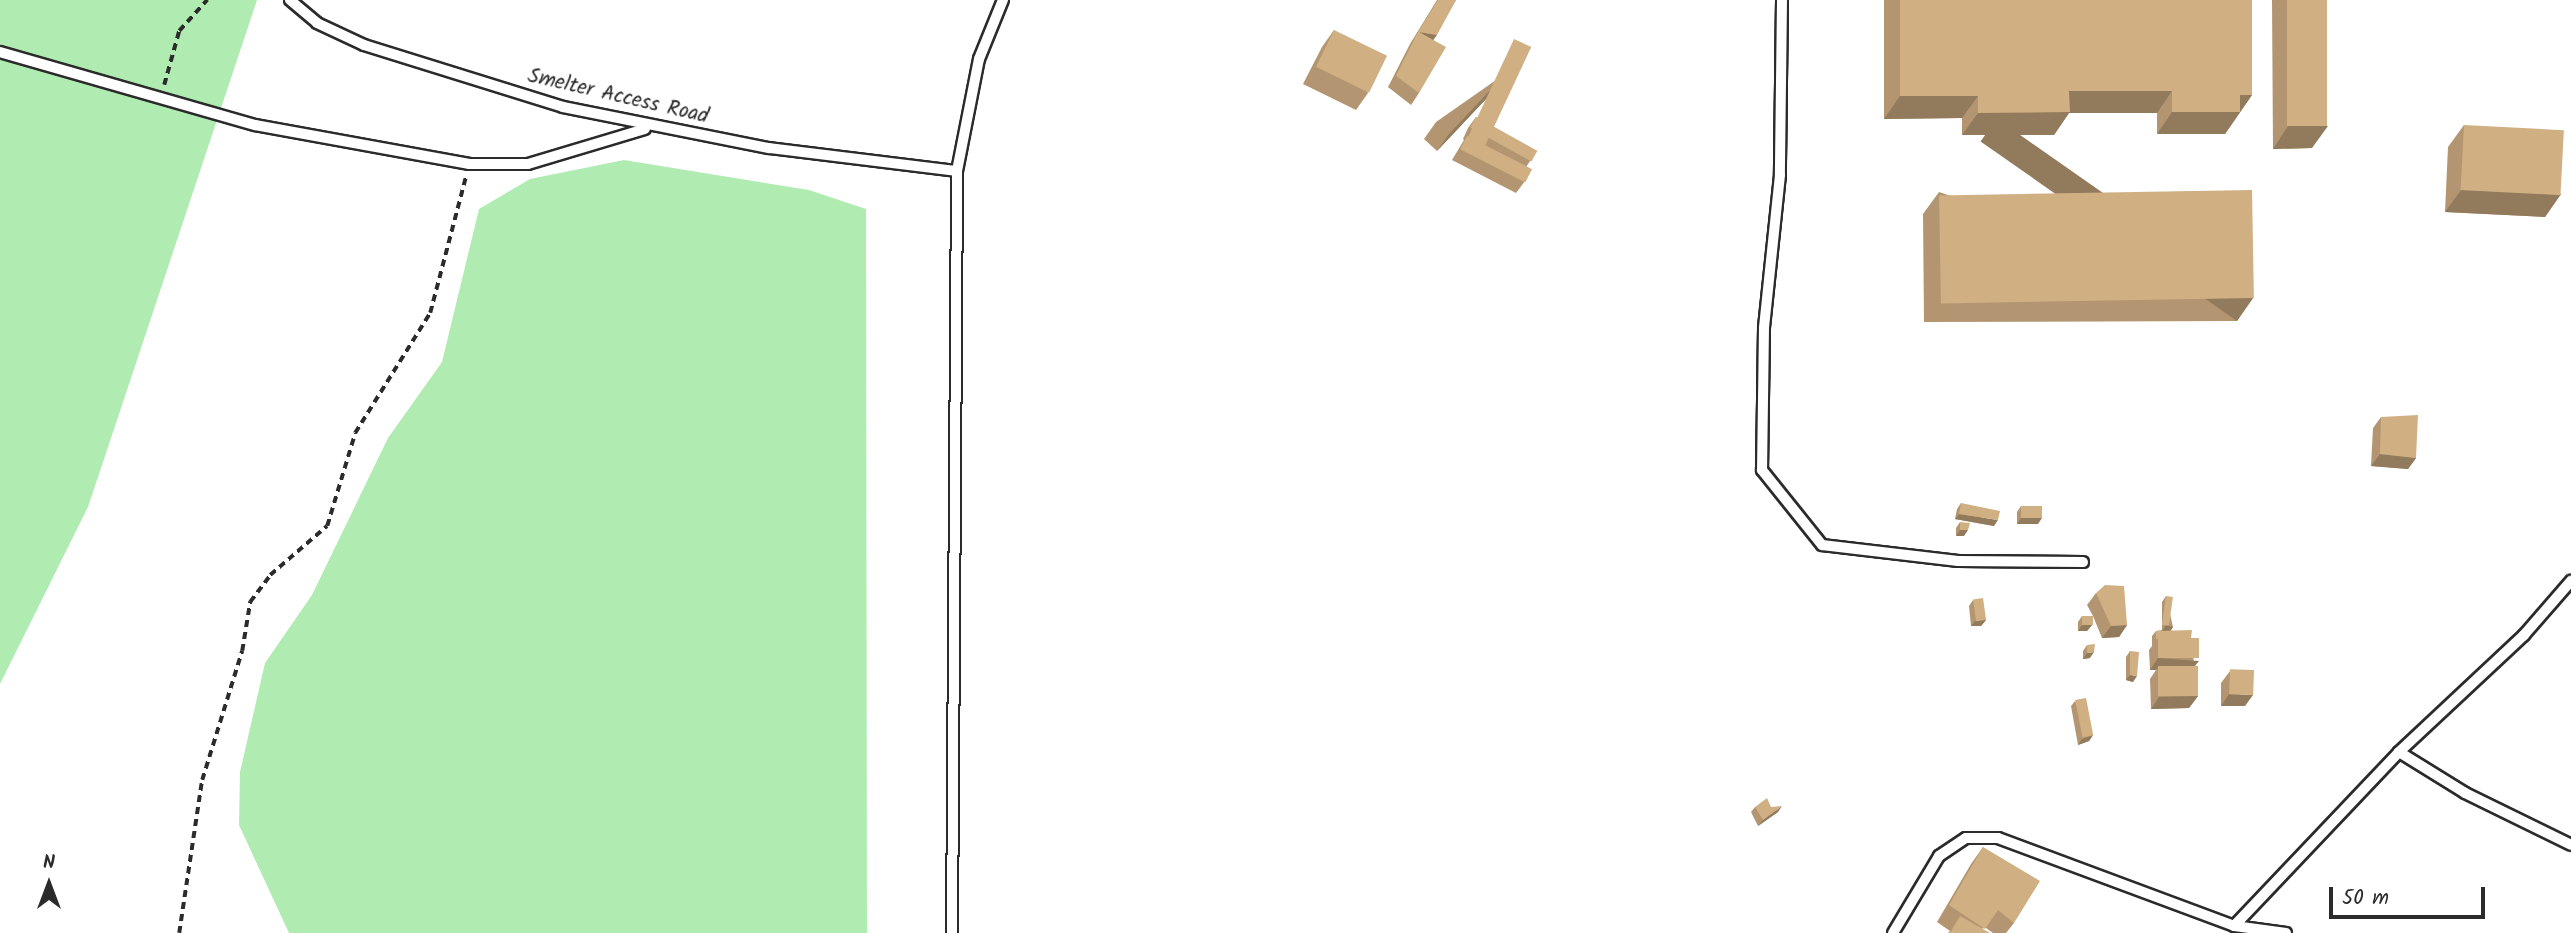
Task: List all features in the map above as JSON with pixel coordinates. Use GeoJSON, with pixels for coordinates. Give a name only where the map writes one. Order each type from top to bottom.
{"type":"FeatureCollection","features":[{"type":"Feature","properties":{"kind":"lane","name":"Smelter Access Road"},"geometry":{"type":"LineString","coordinates":[[290,0],[317,23],[364,46],[647,128],[957,170]]}},
{"type":"Feature","properties":{"kind":"lane"},"geometry":{"type":"LineString","coordinates":[[1782,0],[1780,175],[1764,328],[1762,470],[1822,545],[1958,561],[2083,562]]}},
{"type":"Feature","properties":{"kind":"lane"},"geometry":{"type":"LineString","coordinates":[[952,933],[957,170],[968,111],[1000,2]]}},
{"type":"Feature","properties":{"kind":"lane"},"geometry":{"type":"LineString","coordinates":[[0,52],[162,94],[255,125],[469,164],[528,164],[647,128]]}},
{"type":"Feature","properties":{"kind":"lane"},"geometry":{"type":"LineString","coordinates":[[2234,926],[2399,752],[2524,635],[2571,581]]}},
{"type":"Feature","properties":{"kind":"lane"},"geometry":{"type":"LineString","coordinates":[[2399,752],[2465,793],[2571,845]]}},
{"type":"Feature","properties":{"kind":"lane"},"geometry":{"type":"LineString","coordinates":[[1893,933],[1940,856],[1966,838],[1998,838],[2234,926],[2286,933]]}},
{"type":"Feature","properties":{"kind":"path"},"geometry":{"type":"LineString","coordinates":[[162,94],[179,31],[207,0]]}},
{"type":"Feature","properties":{"kind":"path"},"geometry":{"type":"LineString","coordinates":[[179,933],[202,780],[250,602],[270,575],[327,526],[355,433],[430,313],[469,164]]}},
{"type":"Feature","properties":{"kind":"green space"},"geometry":{"type":"Polygon","coordinates":[[[0,0],[257,0],[88,507],[0,684],[0,0]]]}},
{"type":"Feature","properties":{"kind":"green space"},"geometry":{"type":"Polygon","coordinates":[[[624,160],[809,190],[866,209],[867,933],[289,933],[239,825],[240,772],[265,663],[312,595],[388,438],[442,362],[479,209],[530,179],[624,160]]]}},
{"type":"Feature","properties":{"kind":"building"},"geometry":{"type":"Polygon","coordinates":[[[1438,0],[1456,0],[1437,35],[1419,32],[1446,47],[1419,93],[1396,76],[1418,32],[1438,0]]]}},
{"type":"Feature","properties":{"kind":"building"},"geometry":{"type":"Polygon","coordinates":[[[1900,0],[2252,0],[2252,95],[2240,95],[2240,112],[2172,112],[2172,91],[2069,91],[2070,112],[1978,113],[1978,96],[1900,96],[1900,0]]]}},
{"type":"Feature","properties":{"kind":"building"},"geometry":{"type":"Polygon","coordinates":[[[2287,0],[2327,0],[2327,126],[2287,126],[2287,0]]]}},
{"type":"Feature","properties":{"kind":"building"},"geometry":{"type":"Polygon","coordinates":[[[1334,30],[1387,56],[1369,93],[1316,67],[1334,30]]]}},
{"type":"Feature","properties":{"kind":"building"},"geometry":{"type":"Polygon","coordinates":[[[1514,39],[1531,47],[1483,150],[1466,142],[1514,39]]]}},
{"type":"Feature","properties":{"kind":"building"},"geometry":{"type":"Polygon","coordinates":[[[1476,117],[1537,151],[1531,161],[1470,127],[1476,117]]]}},
{"type":"Feature","properties":{"kind":"building"},"geometry":{"type":"Polygon","coordinates":[[[2464,125],[2564,130],[2560,195],[2461,190],[2464,125]]]}},
{"type":"Feature","properties":{"kind":"building"},"geometry":{"type":"Polygon","coordinates":[[[1467,136],[1532,169],[1525,183],[1460,149],[1467,136]]]}},
{"type":"Feature","properties":{"kind":"building"},"geometry":{"type":"Polygon","coordinates":[[[2252,190],[2254,298],[1941,303],[1939,195],[2252,190]]]}},
{"type":"Feature","properties":{"kind":"building"},"geometry":{"type":"Polygon","coordinates":[[[2418,415],[2416,458],[2380,454],[2381,417],[2418,415]]]}},
{"type":"Feature","properties":{"kind":"building"},"geometry":{"type":"Polygon","coordinates":[[[1961,503],[2000,511],[1998,520],[1959,514],[1961,503]]]}},
{"type":"Feature","properties":{"kind":"building"},"geometry":{"type":"Polygon","coordinates":[[[2021,506],[2042,506],[2042,518],[2021,518],[2021,506]]]}},
{"type":"Feature","properties":{"kind":"building"},"geometry":{"type":"Polygon","coordinates":[[[1960,522],[1970,523],[1968,530],[1960,530],[1960,522]]]}},
{"type":"Feature","properties":{"kind":"building"},"geometry":{"type":"Polygon","coordinates":[[[2105,585],[2124,586],[2127,625],[2111,626],[2096,593],[2105,585]]]}},
{"type":"Feature","properties":{"kind":"building"},"geometry":{"type":"Polygon","coordinates":[[[2166,596],[2173,597],[2169,626],[2162,625],[2166,596]]]}},
{"type":"Feature","properties":{"kind":"building"},"geometry":{"type":"Polygon","coordinates":[[[1983,598],[1986,620],[1976,621],[1973,599],[1983,598]]]}},
{"type":"Feature","properties":{"kind":"building"},"geometry":{"type":"Polygon","coordinates":[[[2082,616],[2093,616],[2093,625],[2082,625],[2082,616]]]}},
{"type":"Feature","properties":{"kind":"building"},"geometry":{"type":"Polygon","coordinates":[[[2192,630],[2191,638],[2156,640],[2156,631],[2192,630]]]}},
{"type":"Feature","properties":{"kind":"building"},"geometry":{"type":"Polygon","coordinates":[[[2158,638],[2199,638],[2199,658],[2158,658],[2158,638]]]}},
{"type":"Feature","properties":{"kind":"building"},"geometry":{"type":"Polygon","coordinates":[[[2095,644],[2094,652],[2087,653],[2087,645],[2095,644]]]}},
{"type":"Feature","properties":{"kind":"building"},"geometry":{"type":"Polygon","coordinates":[[[2130,651],[2139,652],[2137,676],[2130,675],[2130,651]]]}},
{"type":"Feature","properties":{"kind":"building"},"geometry":{"type":"Polygon","coordinates":[[[2158,666],[2198,666],[2198,696],[2158,696],[2158,666]]]}},
{"type":"Feature","properties":{"kind":"building"},"geometry":{"type":"Polygon","coordinates":[[[2230,669],[2254,670],[2253,695],[2229,694],[2230,669]]]}},
{"type":"Feature","properties":{"kind":"building"},"geometry":{"type":"Polygon","coordinates":[[[2086,698],[2093,735],[2082,737],[2075,700],[2086,698]]]}},
{"type":"Feature","properties":{"kind":"building"},"geometry":{"type":"Polygon","coordinates":[[[1767,798],[1771,807],[1782,806],[1763,820],[1755,807],[1767,798]]]}},
{"type":"Feature","properties":{"kind":"building"},"geometry":{"type":"Polygon","coordinates":[[[1983,847],[2040,881],[2014,923],[1998,910],[1985,929],[1949,905],[1983,847]]]}},
{"type":"Feature","properties":{"kind":"building"},"geometry":{"type":"Polygon","coordinates":[[[1960,916],[1990,933],[1950,933],[1960,916]]]}}]}
